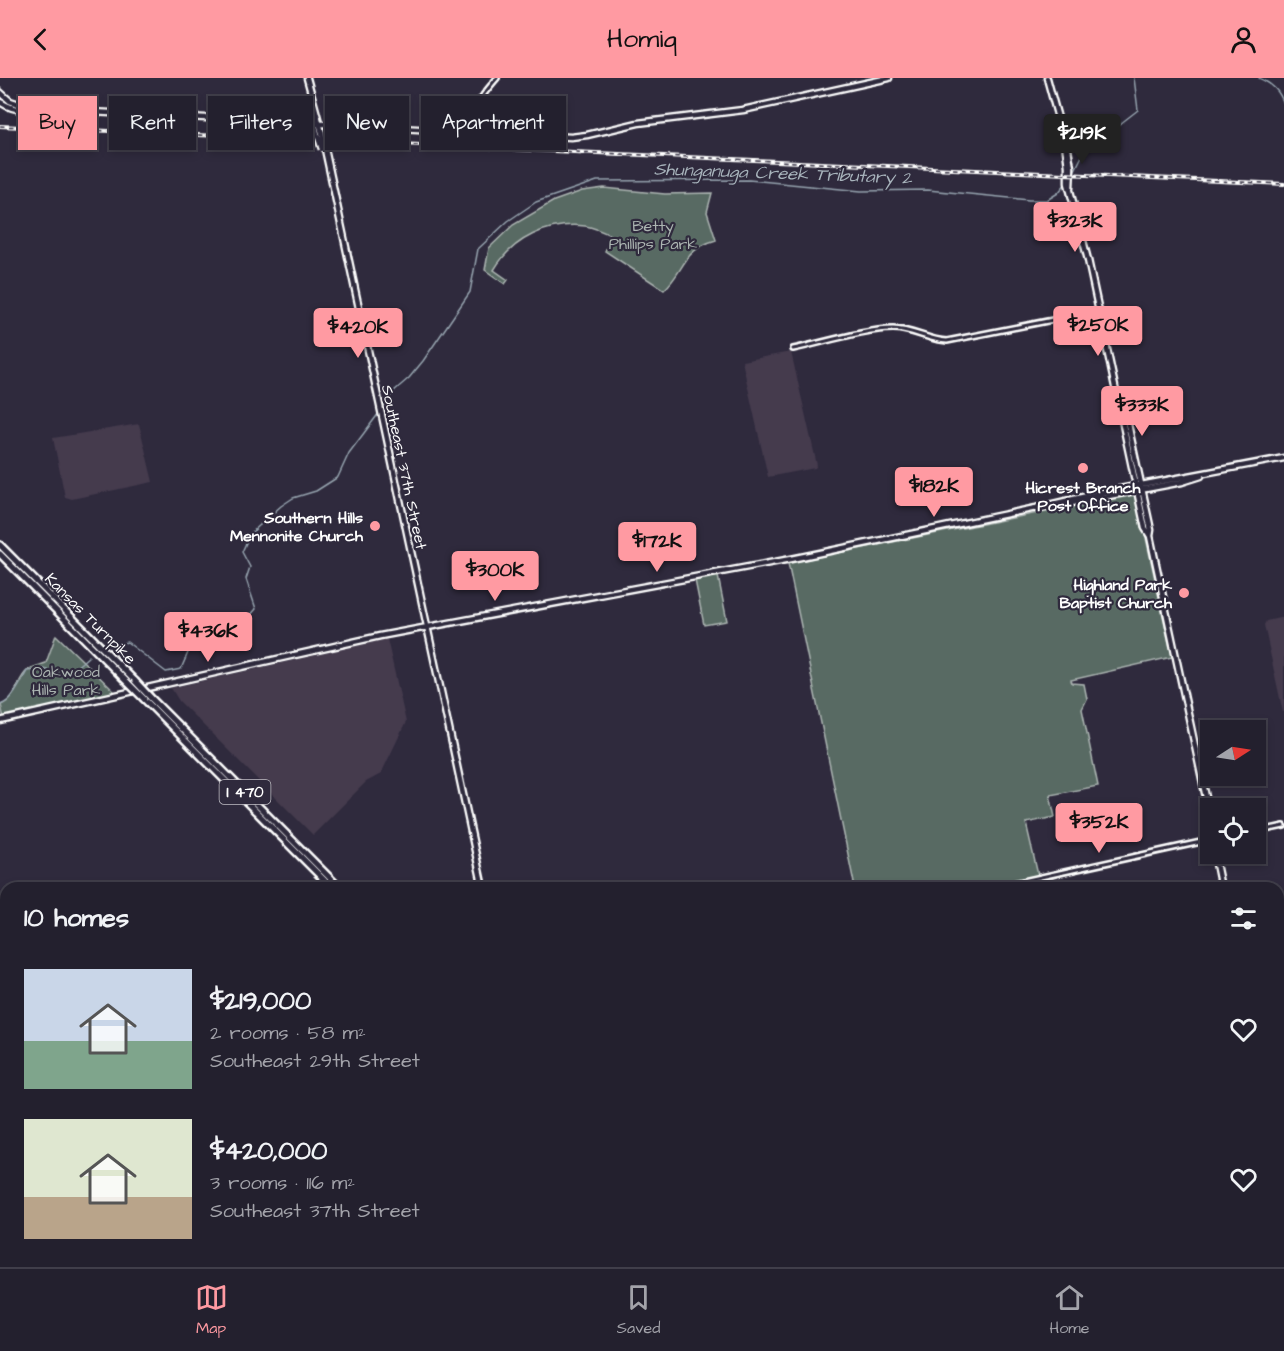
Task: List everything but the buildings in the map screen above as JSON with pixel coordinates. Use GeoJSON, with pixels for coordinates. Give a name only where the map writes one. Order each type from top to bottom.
{"type":"FeatureCollection","features":[{"type":"Feature","properties":{"kind":"highway","name":"Kansas Turnpike"},"geometry":{"type":"LineString","coordinates":[[0,545],[135,681],[147,698],[326,882]]}},
{"type":"Feature","properties":{"kind":"highway","name":"Kansas Turnpike"},"geometry":{"type":"LineString","coordinates":[[0,554],[128,683],[147,698],[334,882]]}},
{"type":"Feature","properties":{"kind":"main road","name":"Southeast 37th Street"},"geometry":{"type":"LineString","coordinates":[[307,78],[313,103],[311,109],[325,157],[482,882]]}},
{"type":"Feature","properties":{"kind":"main road"},"geometry":{"type":"LineString","coordinates":[[566,135],[581,136],[638,123],[743,110],[888,78]]}},
{"type":"Feature","properties":{"kind":"main road"},"geometry":{"type":"LineString","coordinates":[[1047,78],[1065,144],[1068,183],[1084,242],[1119,399],[1124,406],[1139,488],[1151,530],[1150,536],[1206,798]]}},
{"type":"Feature","properties":{"kind":"main road"},"geometry":{"type":"LineString","coordinates":[[0,92],[10,101],[18,104]]}},
{"type":"Feature","properties":{"kind":"main road"},"geometry":{"type":"LineString","coordinates":[[0,102],[18,110]]}},
{"type":"Feature","properties":{"kind":"main road"},"geometry":{"type":"LineString","coordinates":[[97,113],[421,129]]}},
{"type":"Feature","properties":{"kind":"main road"},"geometry":{"type":"LineString","coordinates":[[0,721],[428,627],[783,561],[1036,508],[1196,479],[1204,474],[1284,458]]}},
{"type":"Feature","properties":{"kind":"main road"},"geometry":{"type":"LineString","coordinates":[[1217,864],[1220,882]]}},
{"type":"Feature","properties":{"kind":"street"},"geometry":{"type":"LineString","coordinates":[[483,96],[497,78]]}},
{"type":"Feature","properties":{"kind":"street"},"geometry":{"type":"LineString","coordinates":[[793,349],[878,330],[894,329],[936,341],[947,341],[1100,310]]}},
{"type":"Feature","properties":{"kind":"street"},"geometry":{"type":"LineString","coordinates":[[1266,830],[1284,826]]}},
{"type":"Feature","properties":{"kind":"street"},"geometry":{"type":"LineString","coordinates":[[1018,882],[1200,842]]}},
{"type":"Feature","properties":{"kind":"shaded area"},"geometry":{"type":"Polygon","coordinates":[[[791,352],[817,465],[815,468],[768,477],[742,361],[791,352]]]}},
{"type":"Feature","properties":{"kind":"shaded area"},"geometry":{"type":"Polygon","coordinates":[[[139,424],[153,482],[72,499],[65,497],[53,438],[139,424]]]}},
{"type":"Feature","properties":{"kind":"shaded area"},"geometry":{"type":"Polygon","coordinates":[[[1284,617],[1284,717],[1264,625],[1266,621],[1284,617]]]}},
{"type":"Feature","properties":{"kind":"shaded area"},"geometry":{"type":"Polygon","coordinates":[[[387,639],[406,722],[381,774],[366,782],[313,835],[179,701],[171,688],[387,639]]]}},
{"type":"Feature","properties":{"kind":"green space","name":"Betty Phillips Park"},"geometry":{"type":"Polygon","coordinates":[[[604,188],[665,194],[712,193],[707,212],[716,240],[705,244],[690,255],[664,290],[605,251],[612,236],[585,226],[571,225],[545,230],[521,241],[511,249],[494,270],[508,280],[505,284],[485,270],[489,248],[513,225],[554,201],[582,191],[604,188]]]}},
{"type":"Feature","properties":{"kind":"green space"},"geometry":{"type":"Polygon","coordinates":[[[1133,494],[1137,497],[1172,657],[1071,680],[1072,683],[1084,684],[1087,699],[1082,709],[1098,786],[1050,795],[1055,817],[1026,823],[1038,875],[1006,882],[854,882],[788,563],[1133,494]]]}},
{"type":"Feature","properties":{"kind":"green space"},"geometry":{"type":"Polygon","coordinates":[[[718,576],[727,621],[704,625],[695,580],[718,576]]]}},
{"type":"Feature","properties":{"kind":"green space","name":"Oakwood Hills Park"},"geometry":{"type":"Polygon","coordinates":[[[56,635],[118,695],[4,720],[1,705],[11,698],[21,678],[28,670],[46,663],[56,635]]]}},
{"type":"Feature","properties":{"kind":"waterway","name":"Shunganuga Creek Tributary 2"},"geometry":{"type":"LineString","coordinates":[[1072,176],[1087,146],[1138,110],[1134,78]]}},
{"type":"Feature","properties":{"kind":"waterway","name":"Shunganuga Creek Tributary 2"},"geometry":{"type":"LineString","coordinates":[[1259,78],[1274,88],[1284,104]]}},
{"type":"Feature","properties":{"kind":"waterway","name":"Shunganuga Creek Tributary 2"},"geometry":{"type":"LineString","coordinates":[[1284,120],[1284,126]]}},
{"type":"Feature","properties":{"kind":"waterway","name":"Shunganuga Creek Tributary 2"},"geometry":{"type":"LineString","coordinates":[[382,409],[394,391],[423,361],[470,292],[478,249],[508,221],[536,202],[597,181],[749,180],[861,191],[928,190],[1029,200],[1047,200],[1058,193],[1067,182]]}},
{"type":"Feature","properties":{"kind":"waterway","name":"Shunganuga Creek Tributary 2"},"geometry":{"type":"LineString","coordinates":[[112,646],[127,642],[166,672],[181,669],[190,648],[204,640],[232,636],[256,609],[246,579],[250,567],[242,552],[250,534],[293,498],[316,491],[338,477],[349,453],[379,413]]}},
{"type":"Feature","properties":{"kind":"waterway","name":"Shunganuga Creek Tributary 2"},"geometry":{"type":"LineString","coordinates":[[0,705],[13,695],[27,671],[43,669],[64,675],[89,656]]}},
{"type":"Feature","properties":{"kind":"railway"},"geometry":{"type":"LineString","coordinates":[[0,126],[1284,184]]}},
{"type":"Feature","properties":{"kind":"place","name":"Hicrest Branch Post Office"},"geometry":{"type":"Point","coordinates":[1083,468]}},
{"type":"Feature","properties":{"kind":"place","name":"Southern Hills Mennonite Church"},"geometry":{"type":"Point","coordinates":[375,526]}},
{"type":"Feature","properties":{"kind":"place","name":"Highland Park Baptist Church"},"geometry":{"type":"Point","coordinates":[1184,593]}}]}
